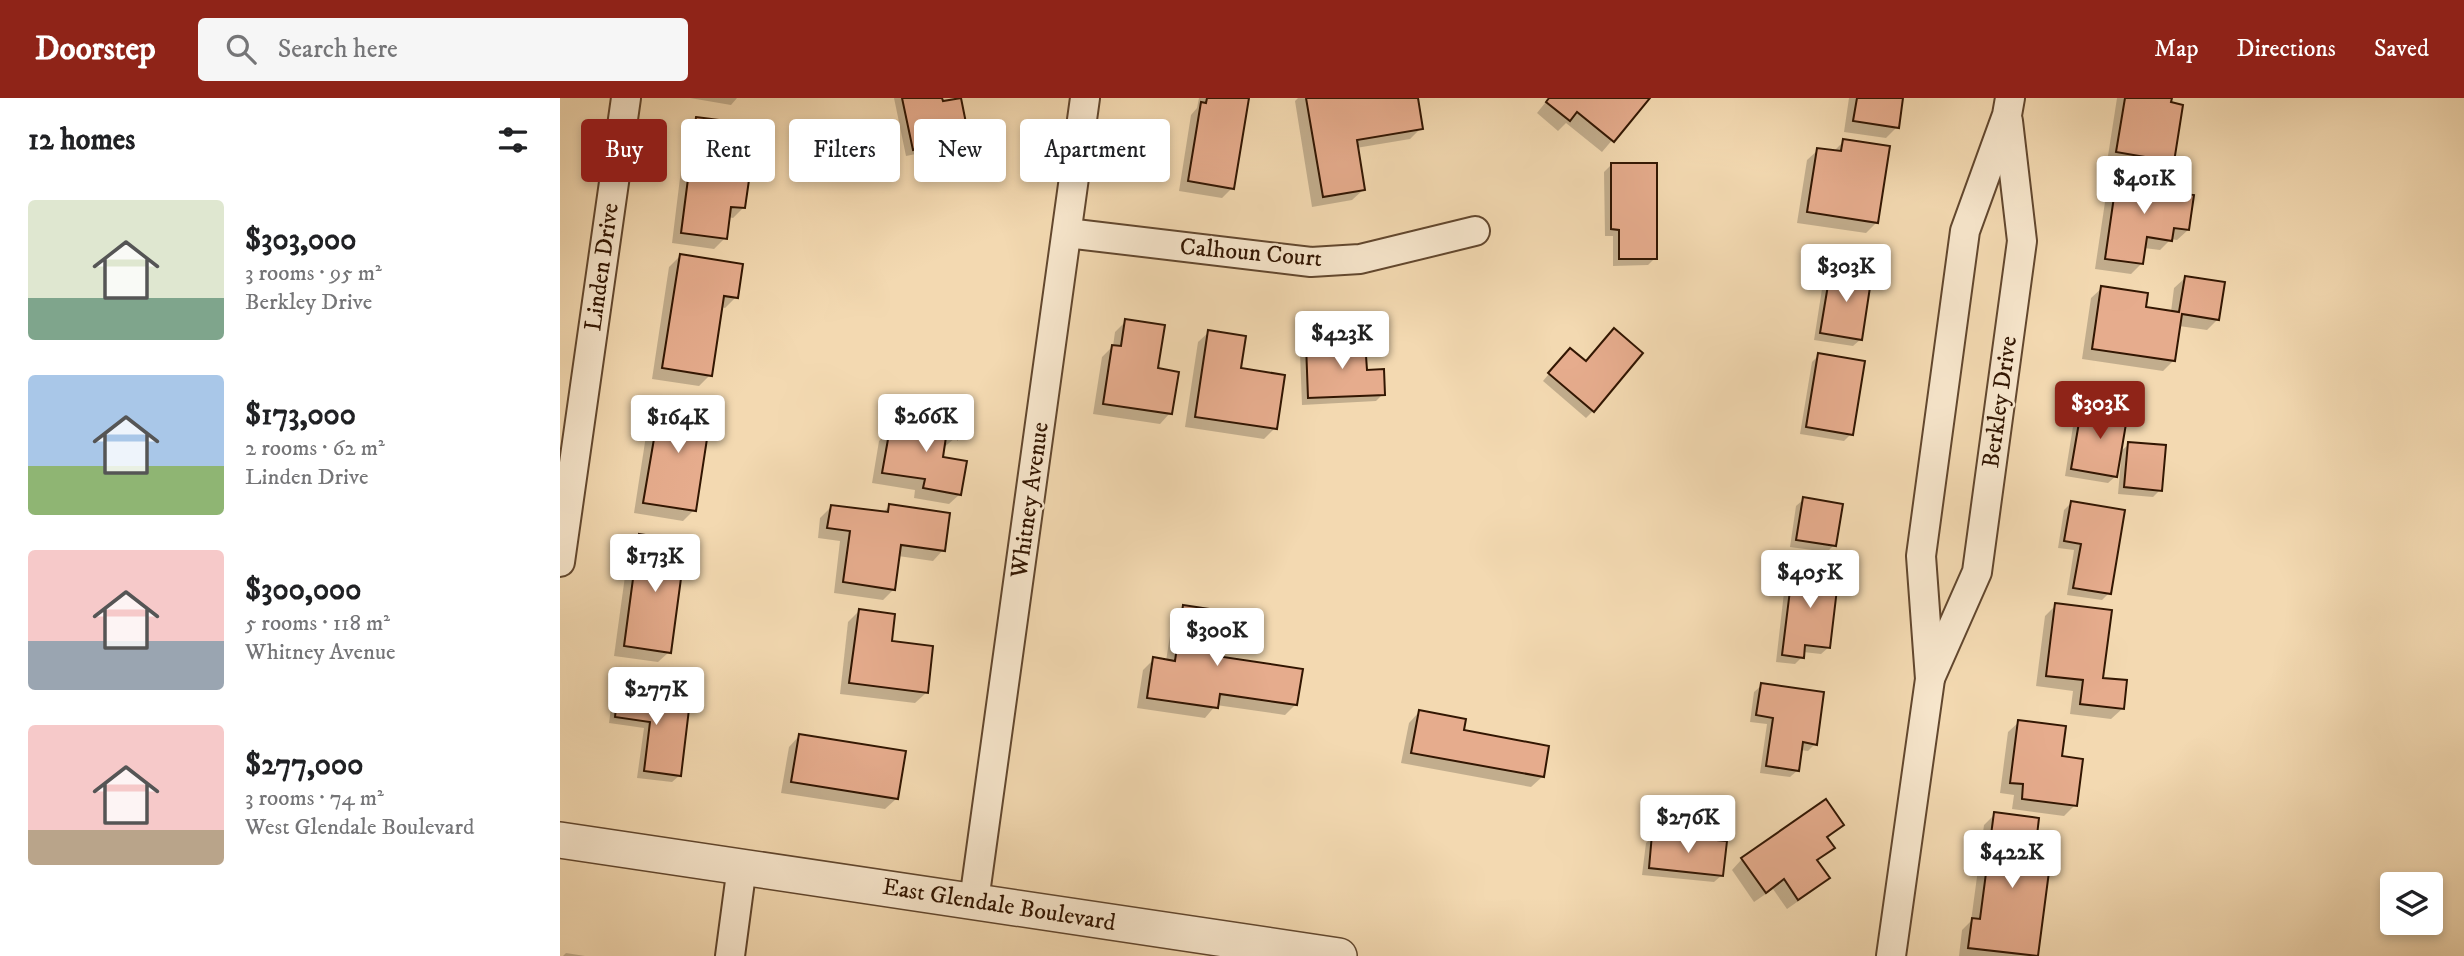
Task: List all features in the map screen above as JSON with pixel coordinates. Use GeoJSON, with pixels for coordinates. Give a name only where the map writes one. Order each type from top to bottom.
{"type":"FeatureCollection","features":[{"type":"Feature","properties":{"kind":"street","name":"Linden Drive"},"geometry":{"type":"LineString","coordinates":[[560,562],[626,98]]}},
{"type":"Feature","properties":{"kind":"street","name":"Whitney Avenue"},"geometry":{"type":"LineString","coordinates":[[974,901],[1084,98]]}},
{"type":"Feature","properties":{"kind":"street","name":"Berkley Drive"},"geometry":{"type":"LineString","coordinates":[[1930,679],[1977,572],[2022,241],[2008,107]]}},
{"type":"Feature","properties":{"kind":"street","name":"Berkley Drive"},"geometry":{"type":"LineString","coordinates":[[1891,956],[1930,679],[1921,556],[1963,244],[1965,231],[2008,107]]}},
{"type":"Feature","properties":{"kind":"street","name":"Calhoun Court"},"geometry":{"type":"LineString","coordinates":[[1067,233],[1311,262],[1360,259],[1475,231]]}},
{"type":"Feature","properties":{"kind":"street","name":"East Glendale Boulevard"},"geometry":{"type":"LineString","coordinates":[[560,840],[974,901],[1291,953],[1339,956]]}},
{"type":"Feature","properties":{"kind":"street"},"geometry":{"type":"LineString","coordinates":[[730,956],[742,866]]}},
{"type":"Feature","properties":{"kind":"building"},"geometry":{"type":"Polygon","coordinates":[[[902,98],[942,98],[943,101],[961,98],[965,119],[914,119],[913,150],[902,98]]]}},
{"type":"Feature","properties":{"kind":"building"},"geometry":{"type":"Polygon","coordinates":[[[1207,98],[1249,98],[1234,189],[1188,181],[1201,102],[1206,103],[1207,98]]]}},
{"type":"Feature","properties":{"kind":"building"},"geometry":{"type":"Polygon","coordinates":[[[1306,98],[1418,98],[1423,129],[1357,140],[1365,190],[1323,197],[1306,98]]]}},
{"type":"Feature","properties":{"kind":"building"},"geometry":{"type":"Polygon","coordinates":[[[1549,98],[1650,98],[1614,142],[1577,112],[1570,121],[1546,102],[1549,98]]]}},
{"type":"Feature","properties":{"kind":"building"},"geometry":{"type":"Polygon","coordinates":[[[1857,98],[1903,98],[1899,128],[1853,121],[1857,98]]]}},
{"type":"Feature","properties":{"kind":"building"},"geometry":{"type":"Polygon","coordinates":[[[2125,98],[2172,98],[2171,102],[2183,105],[2174,162],[2116,152],[2125,98]]]}},
{"type":"Feature","properties":{"kind":"building"},"geometry":{"type":"Polygon","coordinates":[[[1843,139],[1890,146],[1878,223],[1807,212],[1817,148],[1841,151],[1843,139]]]}},
{"type":"Feature","properties":{"kind":"building"},"geometry":{"type":"Polygon","coordinates":[[[1611,163],[1657,163],[1657,259],[1619,259],[1619,230],[1611,229],[1611,163]]]}},
{"type":"Feature","properties":{"kind":"building"},"geometry":{"type":"Polygon","coordinates":[[[2118,169],[2157,175],[2155,190],[2194,195],[2189,230],[2174,228],[2172,241],[2147,237],[2143,264],[2105,259],[2118,169]]]}},
{"type":"Feature","properties":{"kind":"building"},"geometry":{"type":"Polygon","coordinates":[[[688,182],[749,182],[745,208],[731,207],[727,239],[681,233],[688,182]]]}},
{"type":"Feature","properties":{"kind":"building"},"geometry":{"type":"Polygon","coordinates":[[[680,254],[743,264],[738,298],[724,296],[712,376],[662,368],[680,254]]]}},
{"type":"Feature","properties":{"kind":"building"},"geometry":{"type":"Polygon","coordinates":[[[1831,267],[1872,274],[1862,340],[1820,333],[1831,267]]]}},
{"type":"Feature","properties":{"kind":"building"},"geometry":{"type":"Polygon","coordinates":[[[2185,276],[2225,282],[2219,320],[2182,314],[2175,361],[2092,349],[2101,286],[2148,293],[2146,307],[2179,312],[2185,276]]]}},
{"type":"Feature","properties":{"kind":"building"},"geometry":{"type":"Polygon","coordinates":[[[1125,319],[1165,325],[1158,368],[1179,372],[1172,414],[1103,404],[1112,345],[1121,346],[1125,319]]]}},
{"type":"Feature","properties":{"kind":"building"},"geometry":{"type":"Polygon","coordinates":[[[1614,328],[1643,353],[1594,412],[1548,373],[1570,348],[1586,361],[1614,328]]]}},
{"type":"Feature","properties":{"kind":"building"},"geometry":{"type":"Polygon","coordinates":[[[1208,330],[1246,336],[1241,368],[1285,375],[1277,429],[1195,417],[1208,330]]]}},
{"type":"Feature","properties":{"kind":"building"},"geometry":{"type":"Polygon","coordinates":[[[1365,341],[1367,370],[1384,369],[1385,395],[1308,398],[1306,344],[1365,341]]]}},
{"type":"Feature","properties":{"kind":"building"},"geometry":{"type":"Polygon","coordinates":[[[1818,353],[1865,361],[1853,435],[1806,427],[1818,353]]]}},
{"type":"Feature","properties":{"kind":"building"},"geometry":{"type":"Polygon","coordinates":[[[661,398],[712,406],[696,511],[643,503],[661,398]]]}},
{"type":"Feature","properties":{"kind":"building"},"geometry":{"type":"Polygon","coordinates":[[[2082,405],[2128,412],[2117,477],[2071,469],[2082,405]]]}},
{"type":"Feature","properties":{"kind":"building"},"geometry":{"type":"Polygon","coordinates":[[[915,413],[960,420],[957,439],[946,437],[943,457],[967,461],[961,495],[923,488],[925,479],[882,473],[890,428],[912,432],[915,413]]]}},
{"type":"Feature","properties":{"kind":"building"},"geometry":{"type":"Polygon","coordinates":[[[2128,442],[2166,445],[2162,491],[2124,487],[2128,442]]]}},
{"type":"Feature","properties":{"kind":"building"},"geometry":{"type":"Polygon","coordinates":[[[1803,497],[1843,504],[1836,546],[1796,540],[1803,497]]]}},
{"type":"Feature","properties":{"kind":"building"},"geometry":{"type":"Polygon","coordinates":[[[2071,501],[2125,510],[2111,594],[2073,588],[2081,544],[2064,541],[2071,501]]]}},
{"type":"Feature","properties":{"kind":"building"},"geometry":{"type":"Polygon","coordinates":[[[889,504],[950,513],[945,551],[901,545],[895,590],[843,582],[850,531],[827,528],[831,505],[888,512],[889,504]]]}},
{"type":"Feature","properties":{"kind":"building"},"geometry":{"type":"Polygon","coordinates":[[[639,534],[686,541],[671,653],[624,646],[639,534]]]}},
{"type":"Feature","properties":{"kind":"building"},"geometry":{"type":"Polygon","coordinates":[[[1793,566],[1839,572],[1830,648],[1805,645],[1804,658],[1782,655],[1793,566]]]}},
{"type":"Feature","properties":{"kind":"building"},"geometry":{"type":"Polygon","coordinates":[[[2055,603],[2112,610],[2103,678],[2127,680],[2124,709],[2080,704],[2083,680],[2046,676],[2055,603]]]}},
{"type":"Feature","properties":{"kind":"building"},"geometry":{"type":"Polygon","coordinates":[[[1183,605],[1230,612],[1223,657],[1303,669],[1297,705],[1220,694],[1218,708],[1147,698],[1153,657],[1175,661],[1183,605]]]}},
{"type":"Feature","properties":{"kind":"building"},"geometry":{"type":"Polygon","coordinates":[[[859,609],[895,614],[892,641],[933,646],[928,693],[849,683],[859,609]]]}},
{"type":"Feature","properties":{"kind":"building"},"geometry":{"type":"Polygon","coordinates":[[[619,683],[659,688],[657,705],[689,709],[681,776],[644,771],[650,722],[615,717],[619,683]]]}},
{"type":"Feature","properties":{"kind":"building"},"geometry":{"type":"Polygon","coordinates":[[[1761,683],[1824,692],[1817,745],[1803,742],[1799,771],[1766,766],[1773,718],[1756,715],[1761,683]]]}},
{"type":"Feature","properties":{"kind":"building"},"geometry":{"type":"Polygon","coordinates":[[[1419,710],[1466,719],[1464,730],[1549,746],[1544,777],[1411,753],[1419,710]]]}},
{"type":"Feature","properties":{"kind":"building"},"geometry":{"type":"Polygon","coordinates":[[[2018,720],[2066,726],[2062,756],[2083,759],[2077,806],[2022,799],[2023,784],[2010,783],[2018,720]]]}},
{"type":"Feature","properties":{"kind":"building"},"geometry":{"type":"Polygon","coordinates":[[[799,734],[906,751],[898,799],[791,782],[799,734]]]}},
{"type":"Feature","properties":{"kind":"building"},"geometry":{"type":"Polygon","coordinates":[[[1826,799],[1844,825],[1827,837],[1835,848],[1817,860],[1830,878],[1798,900],[1784,879],[1766,893],[1741,858],[1826,799]]]}},
{"type":"Feature","properties":{"kind":"building"},"geometry":{"type":"Polygon","coordinates":[[[1994,812],[2039,818],[2034,861],[2050,864],[2038,956],[1968,948],[1972,918],[1980,919],[1994,812]]]}},
{"type":"Feature","properties":{"kind":"building"},"geometry":{"type":"Polygon","coordinates":[[[1652,834],[1727,841],[1723,876],[1649,868],[1652,834]]]}}]}
